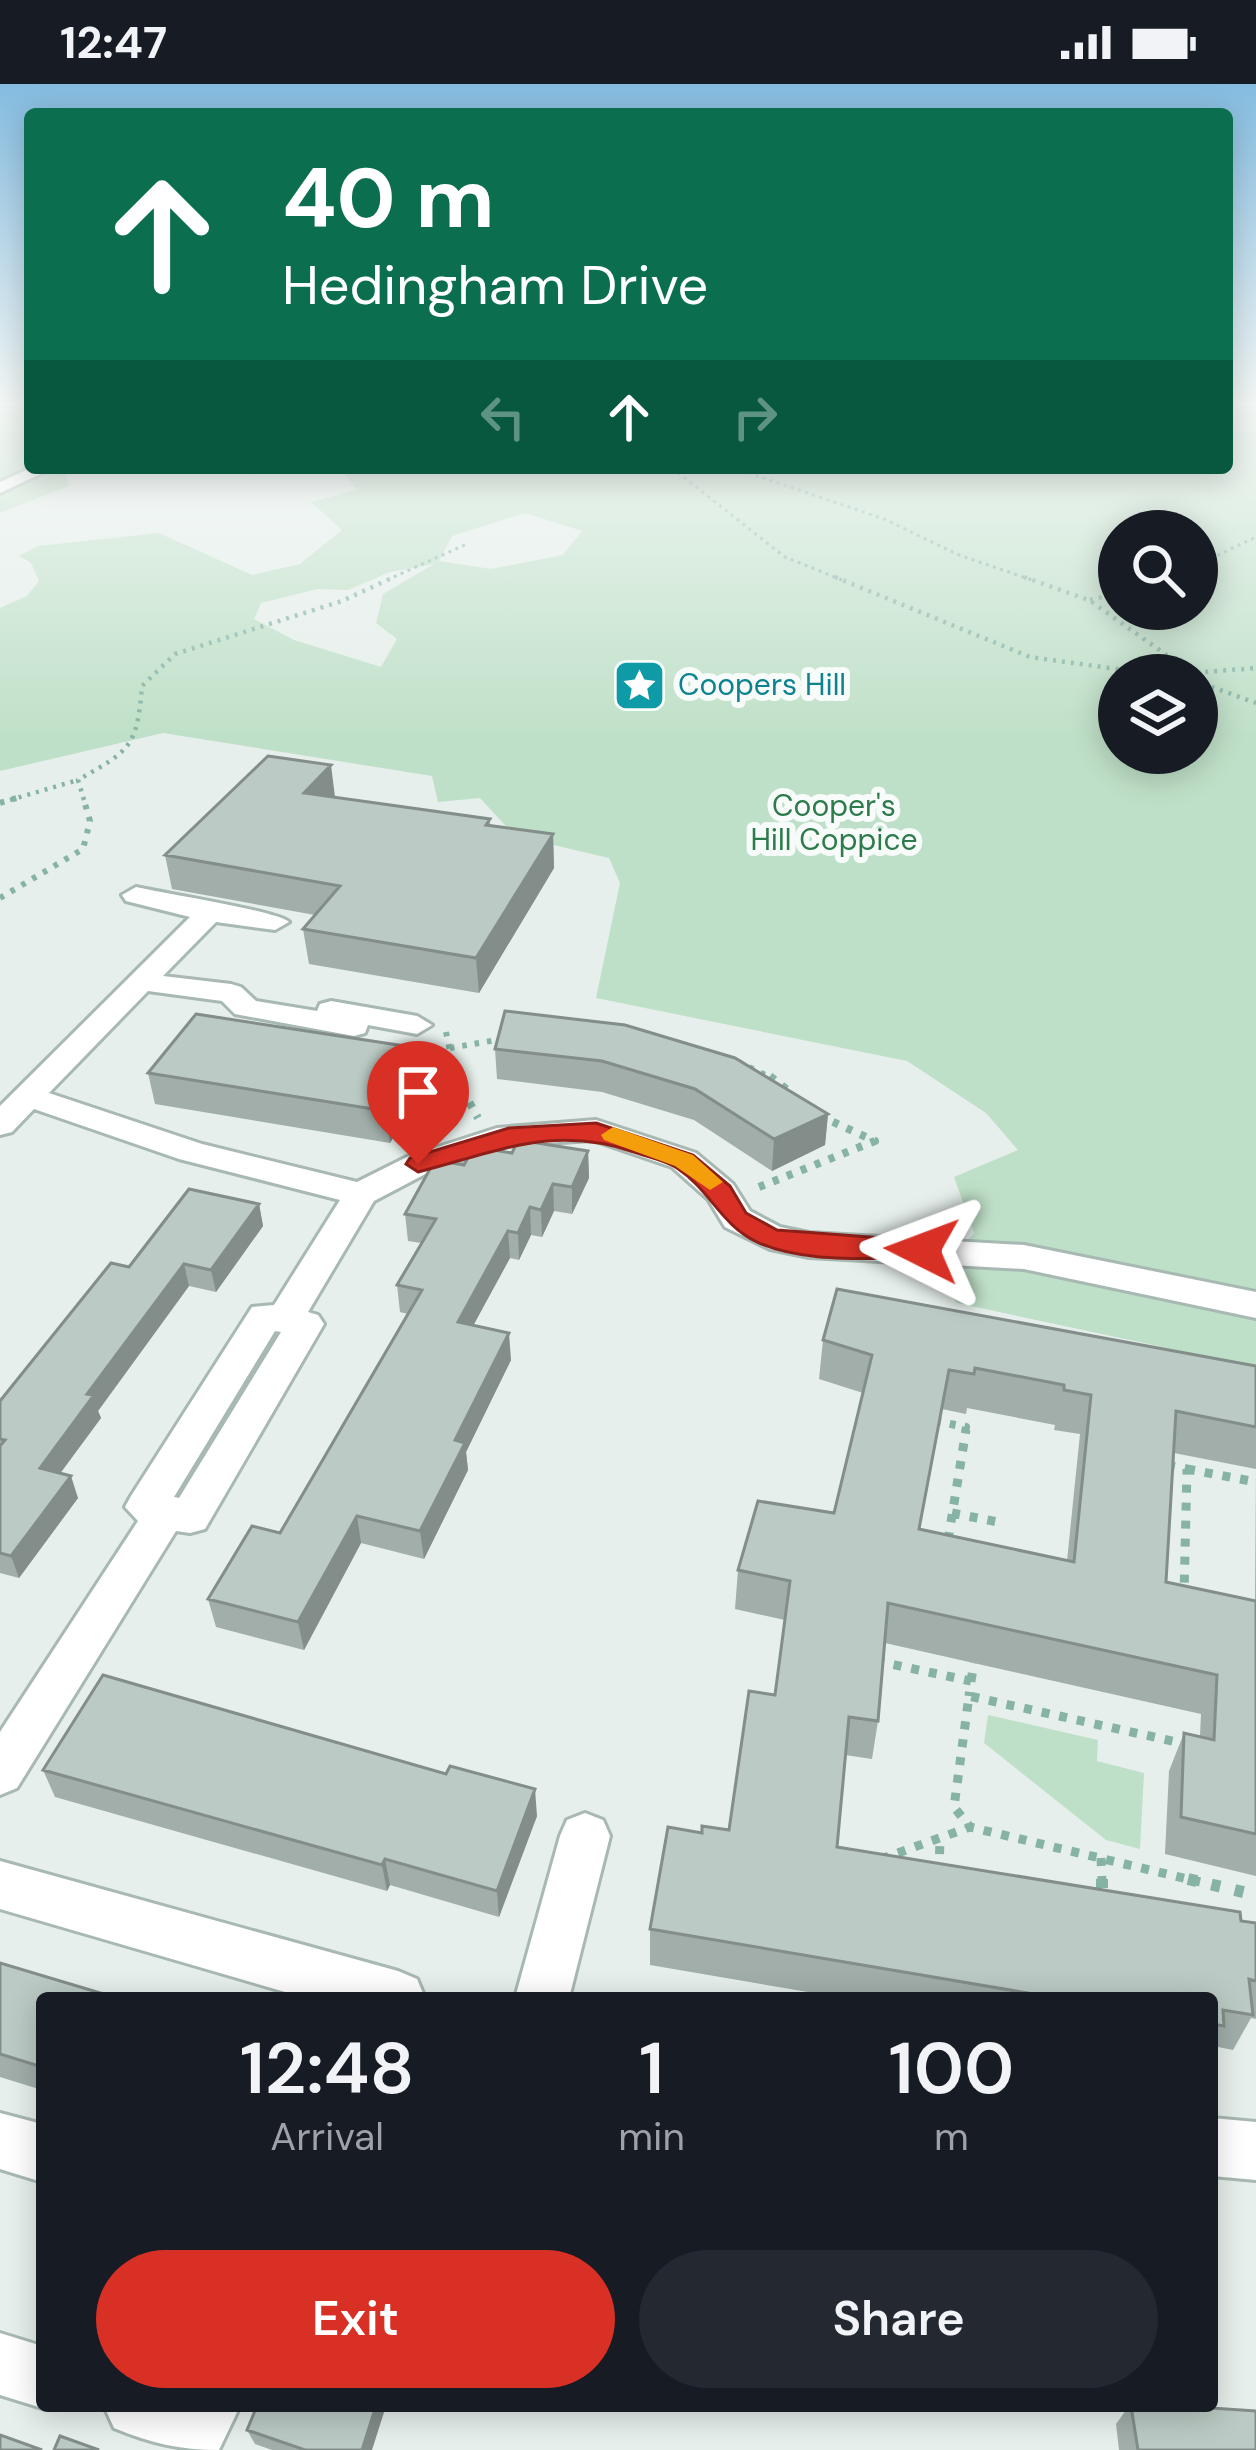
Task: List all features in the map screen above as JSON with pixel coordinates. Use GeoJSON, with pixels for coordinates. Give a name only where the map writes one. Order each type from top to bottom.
{"type":"FeatureCollection","features":[{"type":"Feature","properties":{"kind":"street"},"geometry":{"type":"LineString","coordinates":[[136,895],[209,913],[275,922]]}},
{"type":"Feature","properties":{"kind":"street"},"geometry":{"type":"LineString","coordinates":[[0,1126],[209,913]]}},
{"type":"Feature","properties":{"kind":"street"},"geometry":{"type":"LineString","coordinates":[[143,982],[417,1025]]}},
{"type":"Feature","properties":{"kind":"street"},"geometry":{"type":"LineString","coordinates":[[231,993],[246,1009],[354,1027]]}},
{"type":"Feature","properties":{"kind":"street"},"geometry":{"type":"LineString","coordinates":[[30,1098],[92,1114],[191,1153],[361,1195]]}},
{"type":"Feature","properties":{"kind":"street"},"geometry":{"type":"LineString","coordinates":[[0,1774],[166,1512],[190,1517],[304,1324],[284,1320],[361,1195],[418,1164],[490,1140],[555,1130],[596,1130],[684,1160],[724,1198],[736,1219],[770,1238],[809,1245],[1024,1257],[1256,1305]]}},
{"type":"Feature","properties":{"kind":"street"},"geometry":{"type":"LineString","coordinates":[[544,1992],[585,1836]]}},
{"type":"Feature","properties":{"kind":"street"},"geometry":{"type":"LineString","coordinates":[[0,1885],[377,1992]]}},
{"type":"Feature","properties":{"kind":"street"},"geometry":{"type":"LineString","coordinates":[[0,2141],[36,2151]]}},
{"type":"Feature","properties":{"kind":"street"},"geometry":{"type":"LineString","coordinates":[[1218,2148],[1256,2151]]}},
{"type":"Feature","properties":{"kind":"street"},"geometry":{"type":"LineString","coordinates":[[0,2364],[36,2375]]}},
{"type":"Feature","properties":{"kind":"street"},"geometry":{"type":"LineString","coordinates":[[155,2412],[200,2426],[206,2412]]}},
{"type":"Feature","properties":{"kind":"path"},"geometry":{"type":"LineString","coordinates":[[733,516],[785,557],[936,622],[1030,657],[1098,666]]}},
{"type":"Feature","properties":{"kind":"path"},"geometry":{"type":"LineString","coordinates":[[876,516],[959,555],[1089,600],[1165,654]]}},
{"type":"Feature","properties":{"kind":"path"},"geometry":{"type":"LineString","coordinates":[[1218,555],[1256,537]]}},
{"type":"Feature","properties":{"kind":"path"},"geometry":{"type":"LineString","coordinates":[[0,803],[78,779],[124,754],[139,725],[142,686],[175,654],[342,602],[469,543]]}},
{"type":"Feature","properties":{"kind":"path"},"geometry":{"type":"LineString","coordinates":[[1089,600],[1098,598]]}},
{"type":"Feature","properties":{"kind":"path"},"geometry":{"type":"LineString","coordinates":[[1218,672],[1256,668]]}},
{"type":"Feature","properties":{"kind":"path"},"geometry":{"type":"LineString","coordinates":[[1218,689],[1256,703]]}},
{"type":"Feature","properties":{"kind":"path"},"geometry":{"type":"LineString","coordinates":[[0,898],[83,850],[90,820],[78,779]]}},
{"type":"Feature","properties":{"kind":"path"},"geometry":{"type":"LineString","coordinates":[[417,1025],[446,1032],[456,1079],[490,1140]]}},
{"type":"Feature","properties":{"kind":"path"},"geometry":{"type":"LineString","coordinates":[[450,1048],[521,1036]]}},
{"type":"Feature","properties":{"kind":"path"},"geometry":{"type":"LineString","coordinates":[[732,1062],[765,1072],[796,1098]]}},
{"type":"Feature","properties":{"kind":"path"},"geometry":{"type":"LineString","coordinates":[[724,1198],[805,1172],[874,1141],[806,1108]]}},
{"type":"Feature","properties":{"kind":"path"},"geometry":{"type":"LineString","coordinates":[[917,1418],[966,1427],[946,1554]]}},
{"type":"Feature","properties":{"kind":"path"},"geometry":{"type":"LineString","coordinates":[[1157,1464],[1256,1482]]}},
{"type":"Feature","properties":{"kind":"path"},"geometry":{"type":"LineString","coordinates":[[1184,1603],[1187,1469]]}},
{"type":"Feature","properties":{"kind":"path"},"geometry":{"type":"LineString","coordinates":[[952,1513],[1003,1523]]}},
{"type":"Feature","properties":{"kind":"path"},"geometry":{"type":"LineString","coordinates":[[1162,1598],[1202,1606]]}},
{"type":"Feature","properties":{"kind":"path"},"geometry":{"type":"LineString","coordinates":[[857,1657],[971,1681]]}},
{"type":"Feature","properties":{"kind":"path"},"geometry":{"type":"LineString","coordinates":[[970,1826],[954,1807],[974,1663]]}},
{"type":"Feature","properties":{"kind":"path"},"geometry":{"type":"LineString","coordinates":[[969,1696],[1212,1750]]}},
{"type":"Feature","properties":{"kind":"path"},"geometry":{"type":"LineString","coordinates":[[873,1862],[970,1826],[1252,1896]]}},
{"type":"Feature","properties":{"kind":"path"},"geometry":{"type":"LineString","coordinates":[[939,1881],[940,1837]]}},
{"type":"Feature","properties":{"kind":"path"},"geometry":{"type":"LineString","coordinates":[[1101,1858],[1102,1905]]}},
{"type":"Feature","properties":{"kind":"green space","name":"Cooper's Hill Coppice"},"geometry":{"type":"Polygon","coordinates":[[[327,516],[514,516],[452,536],[439,561],[491,569],[563,555],[582,531],[536,516],[1098,516],[1098,630],[1218,630],[1218,516],[1256,516],[1256,1367],[957,1303],[936,1277],[974,1233],[954,1177],[1018,1150],[986,1113],[907,1061],[596,998],[620,883],[609,858],[515,836],[480,798],[438,802],[432,776],[163,733],[0,771],[0,608],[27,596],[39,581],[31,563],[19,556],[38,546],[159,533],[252,575],[300,564],[342,530],[327,516]],[[434,564],[390,572],[348,590],[318,589],[261,603],[254,619],[294,640],[381,667],[397,639],[376,623],[383,594],[434,564]]]}},
{"type":"Feature","properties":{"kind":"green space"},"geometry":{"type":"Polygon","coordinates":[[[988,1715],[1098,1740],[1097,1761],[1144,1773],[1140,1849],[1106,1840],[984,1743],[988,1715]]]}},
{"type":"Feature","properties":{"kind":"building"},"geometry":{"type":"Polygon","coordinates":[[[268,756],[331,765],[304,793],[490,819],[486,825],[553,834],[476,958],[303,929],[340,886],[165,855],[268,756]]]}},
{"type":"Feature","properties":{"kind":"building"},"geometry":{"type":"Polygon","coordinates":[[[505,1011],[625,1025],[735,1058],[828,1114],[774,1139],[695,1089],[602,1061],[495,1049],[505,1011]]]}},
{"type":"Feature","properties":{"kind":"building"},"geometry":{"type":"Polygon","coordinates":[[[196,1014],[424,1049],[386,1111],[148,1073],[196,1014]]]}},
{"type":"Feature","properties":{"kind":"building"},"geometry":{"type":"Polygon","coordinates":[[[518,1140],[588,1151],[572,1187],[553,1184],[541,1210],[530,1207],[518,1233],[508,1231],[458,1322],[509,1333],[455,1440],[465,1443],[420,1531],[357,1516],[298,1622],[208,1599],[252,1526],[280,1533],[422,1290],[397,1285],[436,1219],[405,1214],[435,1160],[464,1165],[474,1147],[512,1153],[518,1140]]]}},
{"type":"Feature","properties":{"kind":"building"},"geometry":{"type":"Polygon","coordinates":[[[189,1189],[259,1204],[211,1270],[184,1264],[87,1394],[94,1395],[40,1468],[71,1476],[11,1556],[0,1553],[0,1446],[5,1440],[0,1439],[0,1401],[111,1263],[129,1267],[189,1189]]]}},
{"type":"Feature","properties":{"kind":"building"},"geometry":{"type":"Polygon","coordinates":[[[837,1289],[1256,1366],[1256,1427],[1176,1411],[1166,1582],[1256,1601],[1256,1834],[1181,1817],[1184,1733],[1214,1740],[1217,1675],[888,1603],[878,1721],[849,1717],[837,1847],[1240,1912],[1241,1921],[1256,1923],[1256,1981],[1249,1979],[1253,2015],[1223,2010],[1224,2026],[1218,2025],[1218,1992],[1022,1992],[650,1929],[668,1827],[702,1833],[702,1826],[729,1830],[749,1691],[775,1695],[790,1581],[738,1570],[758,1501],[834,1513],[872,1355],[823,1340],[837,1289]],[[975,1368],[974,1374],[949,1370],[919,1529],[1074,1562],[1091,1395],[1064,1390],[1064,1385],[975,1368]]]}},
{"type":"Feature","properties":{"kind":"building"},"geometry":{"type":"Polygon","coordinates":[[[103,1675],[446,1774],[450,1766],[535,1789],[497,1891],[385,1859],[382,1865],[43,1770],[103,1675]]]}},
{"type":"Feature","properties":{"kind":"building"},"geometry":{"type":"Polygon","coordinates":[[[0,1963],[97,1992],[36,1992],[36,2065],[0,2054],[0,1963]]]}},
{"type":"Feature","properties":{"kind":"building"},"geometry":{"type":"Polygon","coordinates":[[[1256,2411],[1256,2450],[1138,2450],[1132,2412],[1256,2411]]]}},
{"type":"Feature","properties":{"kind":"building"},"geometry":{"type":"Polygon","coordinates":[[[254,2412],[374,2412],[362,2450],[305,2450],[247,2430],[254,2412]]]}},
{"type":"Feature","properties":{"kind":"building"},"geometry":{"type":"Polygon","coordinates":[[[0,2435],[42,2450],[0,2450],[0,2435]]]}},
{"type":"Feature","properties":{"kind":"building"},"geometry":{"type":"Polygon","coordinates":[[[60,2436],[99,2450],[54,2450],[60,2436]]]}},
{"type":"Feature","properties":{"kind":"slow traffic"},"geometry":{"type":"LineString","coordinates":[[613,1135],[684,1160],[710,1182]]}},
{"type":"Feature","properties":{"kind":"place","name":"Coopers Hill"},"geometry":{"type":"Point","coordinates":[639,685]}},
{"type":"Feature","properties":{"kind":"route"},"geometry":{"type":"LineString","coordinates":[[418,1164],[509,1135],[596,1130],[684,1160],[721,1192],[736,1219],[770,1238],[809,1245],[922,1250]]}}]}
